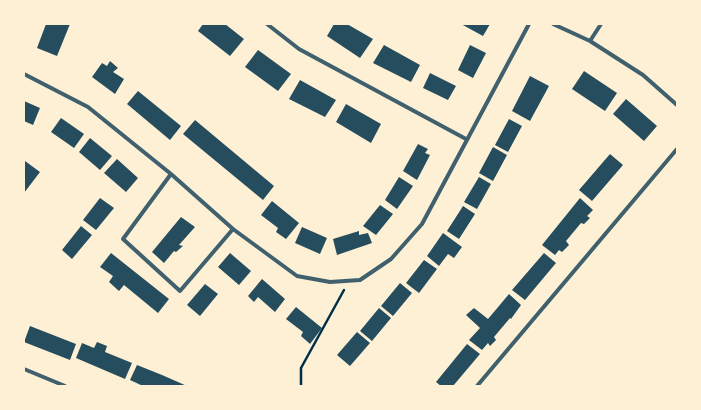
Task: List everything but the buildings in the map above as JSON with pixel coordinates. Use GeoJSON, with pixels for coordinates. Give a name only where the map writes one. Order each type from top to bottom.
{"type":"FeatureCollection","features":[{"type":"Feature","properties":{"kind":"street"},"geometry":{"type":"LineString","coordinates":[[267,24],[299,49],[466,139]]}},
{"type":"Feature","properties":{"kind":"street"},"geometry":{"type":"LineString","coordinates":[[24,74],[88,107],[171,174],[233,229],[297,276],[330,282],[360,280],[391,259],[422,224],[466,139],[529,24]]}},
{"type":"Feature","properties":{"kind":"street"},"geometry":{"type":"LineString","coordinates":[[553,24],[590,41],[643,75],[677,105]]}},
{"type":"Feature","properties":{"kind":"street"},"geometry":{"type":"LineString","coordinates":[[590,41],[601,24]]}},
{"type":"Feature","properties":{"kind":"street"},"geometry":{"type":"LineString","coordinates":[[477,386],[677,150]]}},
{"type":"Feature","properties":{"kind":"street"},"geometry":{"type":"LineString","coordinates":[[171,174],[123,240],[180,291],[233,229]]}},
{"type":"Feature","properties":{"kind":"street"},"geometry":{"type":"LineString","coordinates":[[24,369],[65,386]]}},
{"type":"Feature","properties":{"kind":"path"},"geometry":{"type":"LineString","coordinates":[[300,386],[301,368],[349,281]]}}]}
